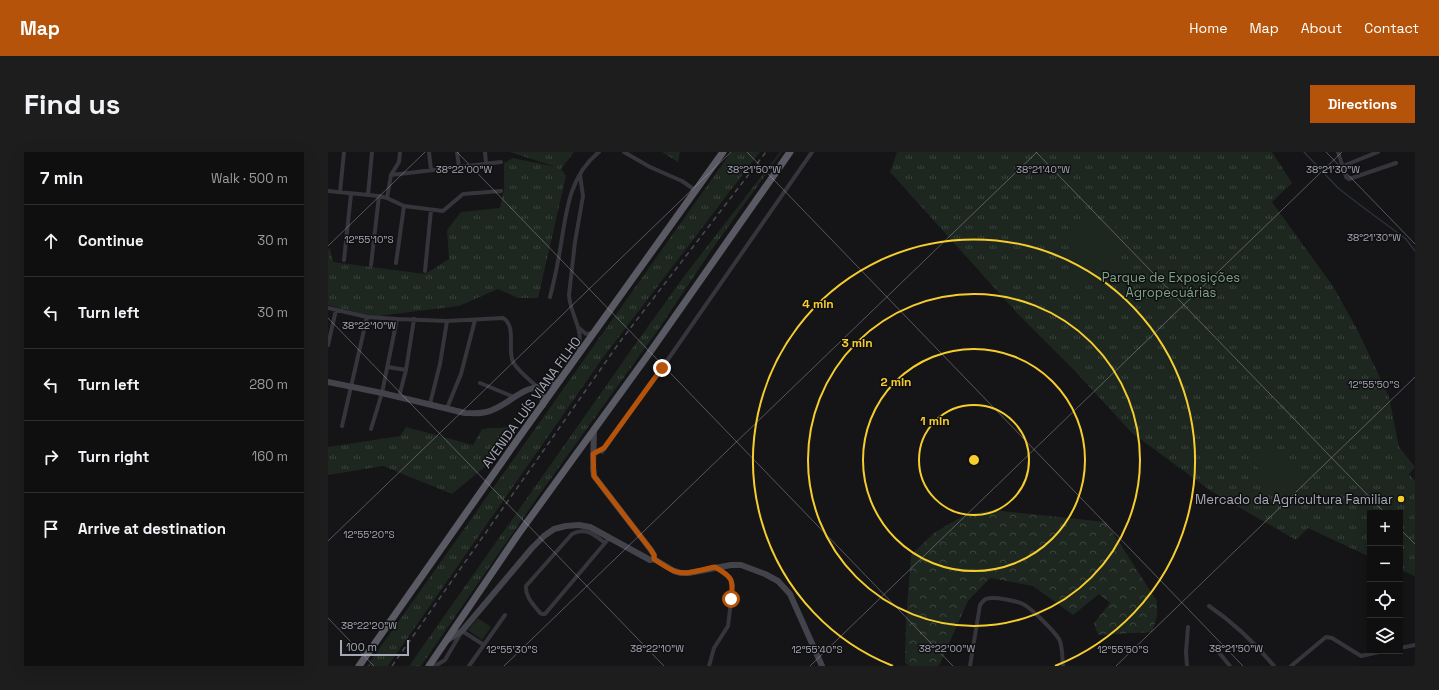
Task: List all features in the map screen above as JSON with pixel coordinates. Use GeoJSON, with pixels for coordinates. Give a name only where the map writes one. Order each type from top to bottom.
{"type":"FeatureCollection","features":[{"type":"Feature","properties":{"kind":"highway","name":"AVENIDA LUÍS VIANA FILHO"},"geometry":{"type":"LineString","coordinates":[[359,666],[722,152]]}},
{"type":"Feature","properties":{"kind":"highway"},"geometry":{"type":"LineString","coordinates":[[429,666],[517,536],[790,152]]}},
{"type":"Feature","properties":{"kind":"main road"},"geometry":{"type":"LineString","coordinates":[[328,382],[465,413],[488,412],[498,408],[527,390],[561,380]]}},
{"type":"Feature","properties":{"kind":"main road"},"geometry":{"type":"LineString","coordinates":[[538,387],[542,393],[543,405]]}},
{"type":"Feature","properties":{"kind":"main road"},"geometry":{"type":"LineString","coordinates":[[594,429],[594,476],[651,550],[654,555],[654,559]]}},
{"type":"Feature","properties":{"kind":"main road"},"geometry":{"type":"LineString","coordinates":[[445,642],[462,631],[532,548],[549,532],[560,527],[579,525],[590,527],[607,541],[650,560],[654,559],[674,571],[681,573],[689,573],[731,564],[745,565],[778,581],[790,594],[822,666]]}},
{"type":"Feature","properties":{"kind":"street"},"geometry":{"type":"LineString","coordinates":[[340,192],[344,152]]}},
{"type":"Feature","properties":{"kind":"street"},"geometry":{"type":"LineString","coordinates":[[368,195],[372,152]]}},
{"type":"Feature","properties":{"kind":"street"},"geometry":{"type":"LineString","coordinates":[[387,198],[391,175],[399,162],[400,152]]}},
{"type":"Feature","properties":{"kind":"street"},"geometry":{"type":"LineString","coordinates":[[429,152],[431,170]]}},
{"type":"Feature","properties":{"kind":"street"},"geometry":{"type":"LineString","coordinates":[[457,152],[460,167]]}},
{"type":"Feature","properties":{"kind":"street"},"geometry":{"type":"LineString","coordinates":[[485,152],[486,163]]}},
{"type":"Feature","properties":{"kind":"street"},"geometry":{"type":"LineString","coordinates":[[550,297],[573,187],[590,160],[599,152]]}},
{"type":"Feature","properties":{"kind":"street"},"geometry":{"type":"LineString","coordinates":[[624,152],[650,167],[682,181],[695,190]]}},
{"type":"Feature","properties":{"kind":"street"},"geometry":{"type":"LineString","coordinates":[[593,454],[603,450],[667,362],[812,152]]}},
{"type":"Feature","properties":{"kind":"street"},"geometry":{"type":"LineString","coordinates":[[1338,152],[1346,177],[1349,180],[1396,163]]}},
{"type":"Feature","properties":{"kind":"street"},"geometry":{"type":"LineString","coordinates":[[1343,166],[1378,152]]}},
{"type":"Feature","properties":{"kind":"street"},"geometry":{"type":"LineString","coordinates":[[391,175],[501,162]]}},
{"type":"Feature","properties":{"kind":"street"},"geometry":{"type":"LineString","coordinates":[[572,365],[580,346],[579,328],[569,295],[575,242],[583,196],[580,175]]}},
{"type":"Feature","properties":{"kind":"street"},"geometry":{"type":"LineString","coordinates":[[328,191],[379,196],[393,200],[404,206],[431,210],[445,210],[463,194],[501,191]]}},
{"type":"Feature","properties":{"kind":"street"},"geometry":{"type":"LineString","coordinates":[[344,260],[351,194]]}},
{"type":"Feature","properties":{"kind":"street"},"geometry":{"type":"LineString","coordinates":[[371,265],[379,196]]}},
{"type":"Feature","properties":{"kind":"street"},"geometry":{"type":"LineString","coordinates":[[396,263],[404,206]]}},
{"type":"Feature","properties":{"kind":"street"},"geometry":{"type":"LineString","coordinates":[[425,271],[431,210]]}},
{"type":"Feature","properties":{"kind":"street"},"geometry":{"type":"LineString","coordinates":[[328,308],[367,317],[397,319],[475,320],[503,318],[509,323],[513,362],[538,387]]}},
{"type":"Feature","properties":{"kind":"street"},"geometry":{"type":"LineString","coordinates":[[328,346],[336,310]]}},
{"type":"Feature","properties":{"kind":"street"},"geometry":{"type":"LineString","coordinates":[[342,426],[367,317]]}},
{"type":"Feature","properties":{"kind":"street"},"geometry":{"type":"LineString","coordinates":[[371,429],[382,393],[397,319]]}},
{"type":"Feature","properties":{"kind":"street"},"geometry":{"type":"LineString","coordinates":[[399,397],[406,370],[414,319]]}},
{"type":"Feature","properties":{"kind":"street"},"geometry":{"type":"LineString","coordinates":[[430,404],[440,364],[447,320]]}},
{"type":"Feature","properties":{"kind":"street"},"geometry":{"type":"LineString","coordinates":[[447,408],[461,374],[475,320]]}},
{"type":"Feature","properties":{"kind":"street"},"geometry":{"type":"LineString","coordinates":[[579,328],[586,334],[596,332]]}},
{"type":"Feature","properties":{"kind":"street"},"geometry":{"type":"LineString","coordinates":[[388,367],[406,370]]}},
{"type":"Feature","properties":{"kind":"street"},"geometry":{"type":"LineString","coordinates":[[480,383],[514,397]]}},
{"type":"Feature","properties":{"kind":"street"},"geometry":{"type":"LineString","coordinates":[[576,532],[592,532],[607,541],[545,614],[540,613],[530,600],[526,586],[572,534],[576,532]]}},
{"type":"Feature","properties":{"kind":"street"},"geometry":{"type":"LineString","coordinates":[[709,666],[714,648],[728,626],[733,585],[728,574],[715,567]]}},
{"type":"Feature","properties":{"kind":"street"},"geometry":{"type":"LineString","coordinates":[[970,666],[980,605],[987,598],[998,598],[1022,604],[1038,616],[1059,640],[1062,649],[1063,666]]}},
{"type":"Feature","properties":{"kind":"street"},"geometry":{"type":"LineString","coordinates":[[1209,606],[1228,618],[1274,666]]}},
{"type":"Feature","properties":{"kind":"street"},"geometry":{"type":"LineString","coordinates":[[468,666],[505,616]]}},
{"type":"Feature","properties":{"kind":"street"},"geometry":{"type":"LineString","coordinates":[[1187,666],[1186,652],[1188,627]]}},
{"type":"Feature","properties":{"kind":"street"},"geometry":{"type":"LineString","coordinates":[[437,666],[445,660],[462,631],[484,645]]}},
{"type":"Feature","properties":{"kind":"street"},"geometry":{"type":"LineString","coordinates":[[1291,666],[1326,637],[1332,638],[1361,656],[1370,654]]}},
{"type":"Feature","properties":{"kind":"street"},"geometry":{"type":"LineString","coordinates":[[1403,647],[1415,645]]}},
{"type":"Feature","properties":{"kind":"street"},"geometry":{"type":"LineString","coordinates":[[1216,649],[1230,666]]}},
{"type":"Feature","properties":{"kind":"green space"},"geometry":{"type":"Polygon","coordinates":[[[510,152],[574,152],[561,169],[566,176],[538,298],[518,298],[498,289],[459,306],[370,317],[328,305],[328,249],[330,248],[333,262],[425,274],[449,259],[447,230],[461,212],[500,208],[504,189],[504,163],[513,158],[556,167],[510,152]]]}},
{"type":"Feature","properties":{"kind":"green space"},"geometry":{"type":"Polygon","coordinates":[[[662,152],[680,152],[678,162],[662,152]]]}},
{"type":"Feature","properties":{"kind":"green space"},"geometry":{"type":"Polygon","coordinates":[[[731,152],[760,152],[602,359],[388,666],[367,666],[731,152]]]}},
{"type":"Feature","properties":{"kind":"green space"},"geometry":{"type":"Polygon","coordinates":[[[780,152],[782,152],[715,245],[658,330],[539,495],[421,666],[409,666],[682,279],[780,152]]]}},
{"type":"Feature","properties":{"kind":"green space","name":"Parque de Exposições Agropecuárias"},"geometry":{"type":"Polygon","coordinates":[[[897,152],[1272,152],[1292,183],[1272,202],[1333,286],[1358,331],[1389,397],[1399,447],[1415,467],[1409,474],[1415,481],[1415,576],[1403,571],[1403,510],[1367,510],[1367,556],[1308,528],[1296,540],[1211,491],[1132,433],[1073,369],[1017,313],[890,172],[897,152]]]}},
{"type":"Feature","properties":{"kind":"green space"},"geometry":{"type":"Polygon","coordinates":[[[1115,222],[1120,282],[1073,286],[1068,226],[1115,222]]]}},
{"type":"Feature","properties":{"kind":"green space"},"geometry":{"type":"Polygon","coordinates":[[[406,427],[473,445],[482,429],[511,427],[492,461],[452,494],[383,466],[328,475],[328,447],[400,436],[406,427]]]}},
{"type":"Feature","properties":{"kind":"green space"},"geometry":{"type":"Polygon","coordinates":[[[1271,444],[1298,477],[1278,493],[1251,459],[1271,444]]]}},
{"type":"Feature","properties":{"kind":"green space"},"geometry":{"type":"Polygon","coordinates":[[[993,510],[1106,522],[1157,601],[1157,616],[1152,632],[1098,635],[1094,623],[1110,603],[1099,594],[1073,615],[1033,586],[990,578],[968,601],[939,666],[909,666],[905,663],[906,620],[911,555],[935,532],[965,515],[993,510]]]}},
{"type":"Feature","properties":{"kind":"green space"},"geometry":{"type":"Polygon","coordinates":[[[478,618],[491,627],[482,640],[468,630],[478,618]]]}},
{"type":"Feature","properties":{"kind":"waterway"},"geometry":{"type":"LineString","coordinates":[[1304,152],[1338,188],[1406,239],[1415,251]]}},
{"type":"Feature","properties":{"kind":"railway"},"geometry":{"type":"LineString","coordinates":[[392,666],[619,343],[766,152]]}},
{"type":"Feature","properties":{"kind":"place","name":"Mercado da Agricultura Familiar"},"geometry":{"type":"Point","coordinates":[1401,499]}},
{"type":"Feature","properties":{"kind":"route"},"geometry":{"type":"LineString","coordinates":[[662,368],[604,448],[593,454],[594,476],[651,550],[654,555],[654,559],[674,571],[681,573],[689,573],[715,567],[728,574],[731,579],[733,585],[731,599]]}}]}
